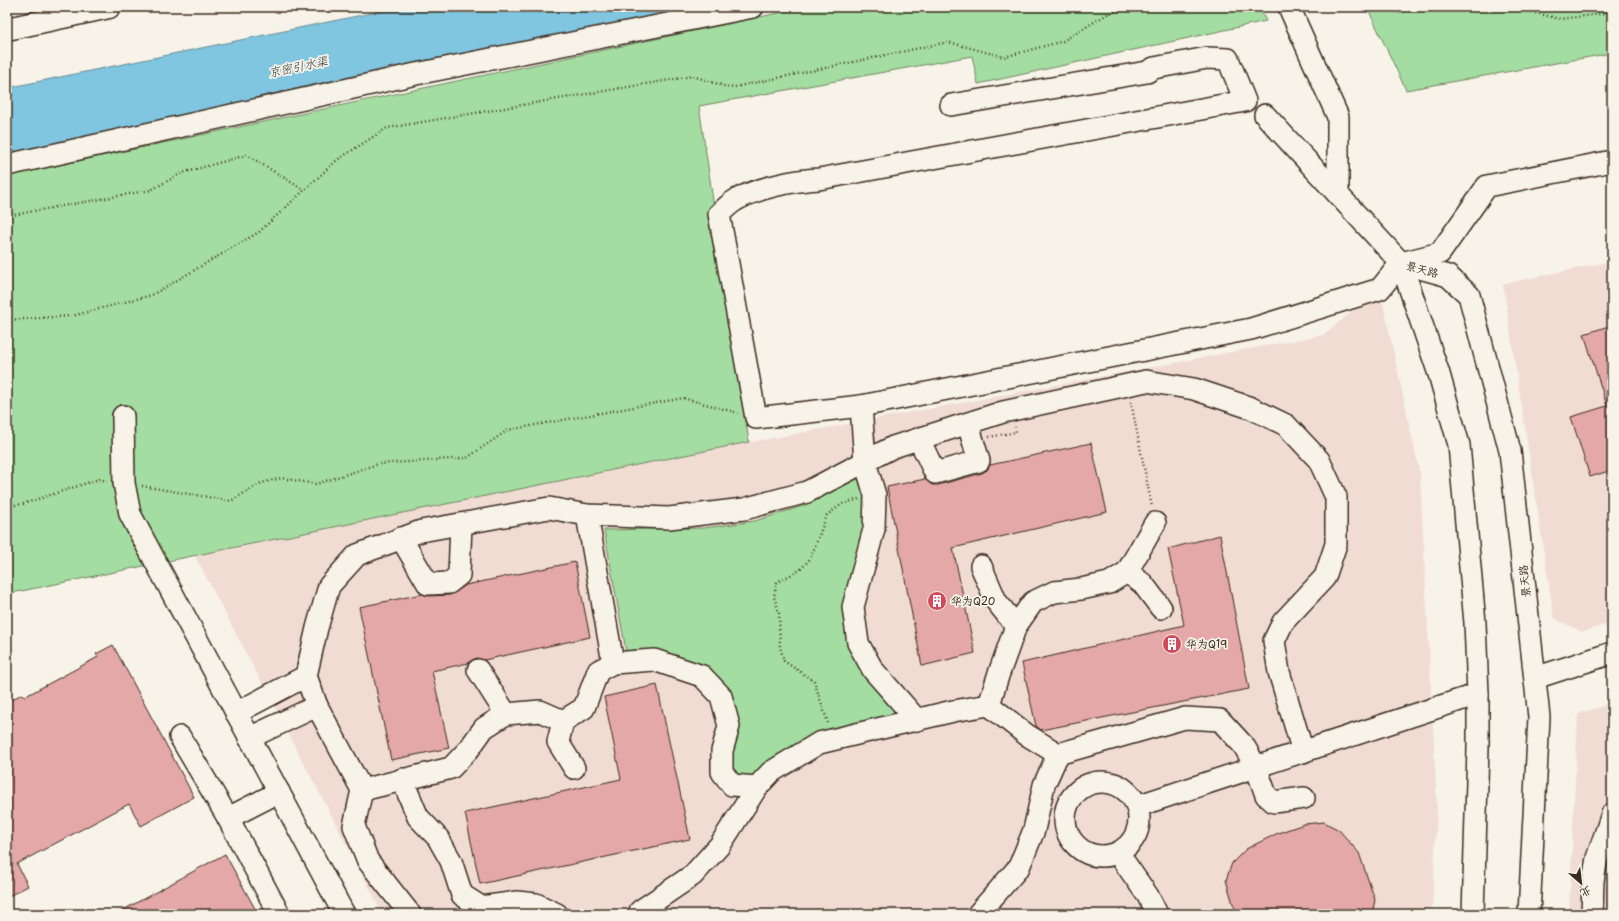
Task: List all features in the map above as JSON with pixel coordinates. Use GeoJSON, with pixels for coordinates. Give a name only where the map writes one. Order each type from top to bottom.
{"type":"FeatureCollection","features":[{"type":"Feature","properties":{"kind":"main road"},"geometry":{"type":"LineString","coordinates":[[7,29],[109,7]]}},
{"type":"Feature","properties":{"kind":"street"},"geometry":{"type":"LineString","coordinates":[[7,165],[416,74],[753,7]]}},
{"type":"Feature","properties":{"kind":"street"},"geometry":{"type":"LineString","coordinates":[[1289,7],[1338,117],[1338,194]]}},
{"type":"Feature","properties":{"kind":"street"},"geometry":{"type":"LineString","coordinates":[[951,105],[1147,72],[1154,68],[1207,58],[1228,59],[1245,101],[819,179],[802,180],[756,192],[736,200],[719,214],[756,418],[861,406],[1251,329],[1380,289],[1401,263],[1440,253],[1487,186],[1612,161]]}},
{"type":"Feature","properties":{"kind":"street"},"geometry":{"type":"LineString","coordinates":[[1265,115],[1401,263]]}},
{"type":"Feature","properties":{"kind":"street","name":"景天路"},"geometry":{"type":"LineString","coordinates":[[1401,263],[1448,276],[1469,295],[1510,451],[1538,717],[1529,914]]}},
{"type":"Feature","properties":{"kind":"street","name":"景天路"},"geometry":{"type":"LineString","coordinates":[[1401,263],[1439,374],[1459,445],[1475,623],[1478,694],[1478,748],[1473,914]]}},
{"type":"Feature","properties":{"kind":"street"},"geometry":{"type":"LineString","coordinates":[[410,914],[368,861],[354,826],[362,790],[317,706],[306,676],[328,586],[357,555],[421,531],[549,508],[587,515],[669,518],[744,509],[807,492],[893,447],[1003,412],[1146,381],[1194,389],[1251,408],[1286,425],[1319,460],[1336,497],[1336,544],[1325,577],[1283,622],[1274,641],[1279,672],[1304,752]]}},
{"type":"Feature","properties":{"kind":"street"},"geometry":{"type":"LineString","coordinates":[[861,406],[865,462],[875,495],[874,529],[852,607],[858,643],[873,670],[917,720]]}},
{"type":"Feature","properties":{"kind":"street"},"geometry":{"type":"LineString","coordinates":[[123,416],[124,483],[130,514],[344,914]]}},
{"type":"Feature","properties":{"kind":"street"},"geometry":{"type":"LineString","coordinates":[[919,439],[935,473],[979,461],[968,424]]}},
{"type":"Feature","properties":{"kind":"street"},"geometry":{"type":"LineString","coordinates":[[587,515],[613,662]]}},
{"type":"Feature","properties":{"kind":"street"},"geometry":{"type":"LineString","coordinates":[[989,705],[1016,626],[1033,602],[1054,592],[1081,589],[1109,583],[1127,572],[1155,523]]}},
{"type":"Feature","properties":{"kind":"street"},"geometry":{"type":"LineString","coordinates":[[401,538],[428,584],[449,583],[459,575],[461,524]]}},
{"type":"Feature","properties":{"kind":"street"},"geometry":{"type":"LineString","coordinates":[[981,566],[996,601],[1016,626]]}},
{"type":"Feature","properties":{"kind":"street"},"geometry":{"type":"LineString","coordinates":[[1127,572],[1143,584],[1161,608]]}},
{"type":"Feature","properties":{"kind":"street"},"geometry":{"type":"LineString","coordinates":[[1535,678],[1612,653]]}},
{"type":"Feature","properties":{"kind":"street"},"geometry":{"type":"LineString","coordinates":[[574,768],[558,742],[563,721],[584,708],[598,671],[613,662],[654,660],[702,676],[721,696],[729,726],[722,751],[722,772],[732,785],[757,787]]}},
{"type":"Feature","properties":{"kind":"street"},"geometry":{"type":"LineString","coordinates":[[478,670],[506,714]]}},
{"type":"Feature","properties":{"kind":"street"},"geometry":{"type":"LineString","coordinates":[[236,713],[306,676]]}},
{"type":"Feature","properties":{"kind":"street"},"geometry":{"type":"LineString","coordinates":[[1136,806],[1478,694]]}},
{"type":"Feature","properties":{"kind":"street"},"geometry":{"type":"LineString","coordinates":[[639,914],[640,911],[693,875],[720,845],[757,787],[771,772],[819,743],[953,711],[989,705],[1027,735],[1058,754],[1185,718],[1220,720],[1244,746],[1256,767],[1266,796],[1274,802],[1304,798]]}},
{"type":"Feature","properties":{"kind":"street"},"geometry":{"type":"LineString","coordinates":[[249,738],[317,706]]}},
{"type":"Feature","properties":{"kind":"street"},"geometry":{"type":"LineString","coordinates":[[362,790],[450,768],[469,749],[484,728],[506,714],[540,711],[563,721]]}},
{"type":"Feature","properties":{"kind":"street"},"geometry":{"type":"LineString","coordinates":[[180,737],[228,818],[279,914]]}},
{"type":"Feature","properties":{"kind":"street"},"geometry":{"type":"LineString","coordinates":[[978,914],[1019,867],[1034,830],[1044,785],[1058,754]]}},
{"type":"Feature","properties":{"kind":"street"},"geometry":{"type":"LineString","coordinates":[[402,779],[418,817],[438,838],[451,861],[462,895],[481,906],[517,902],[536,904],[558,914]]}},
{"type":"Feature","properties":{"kind":"street"},"geometry":{"type":"LineString","coordinates":[[1098,782],[1110,783],[1122,787],[1131,796],[1136,806],[1138,818],[1137,829],[1132,840],[1118,853],[1102,856],[1090,854],[1079,848],[1070,839],[1065,827],[1065,815],[1068,803],[1075,793],[1086,785],[1098,782]]}},
{"type":"Feature","properties":{"kind":"street"},"geometry":{"type":"LineString","coordinates":[[228,818],[279,792]]}},
{"type":"Feature","properties":{"kind":"street"},"geometry":{"type":"LineString","coordinates":[[1592,914],[1593,881],[1597,858],[1612,814]]}},
{"type":"Feature","properties":{"kind":"street"},"geometry":{"type":"LineString","coordinates":[[1118,853],[1148,896],[1157,914]]}},
{"type":"Feature","properties":{"kind":"path"},"geometry":{"type":"LineString","coordinates":[[7,320],[72,316],[152,295],[259,232],[337,160],[387,128],[693,76],[730,88],[948,42],[1004,57],[1063,40],[1109,13],[1142,7]]}},
{"type":"Feature","properties":{"kind":"path"},"geometry":{"type":"LineString","coordinates":[[1389,7],[1398,13],[1412,7]]}},
{"type":"Feature","properties":{"kind":"path"},"geometry":{"type":"LineString","coordinates":[[1512,7],[1560,19],[1601,14],[1612,9]]}},
{"type":"Feature","properties":{"kind":"path"},"geometry":{"type":"LineString","coordinates":[[7,216],[151,190],[182,173],[247,155],[304,190]]}},
{"type":"Feature","properties":{"kind":"path"},"geometry":{"type":"LineString","coordinates":[[1128,385],[1155,523]]}},
{"type":"Feature","properties":{"kind":"path"},"geometry":{"type":"LineString","coordinates":[[7,506],[23,504],[99,479],[232,501],[261,483],[281,478],[316,484],[378,464],[468,458],[508,430],[683,398],[756,418]]}},
{"type":"Feature","properties":{"kind":"path"},"geometry":{"type":"LineString","coordinates":[[834,739],[814,681],[784,661],[780,647],[780,612],[774,597],[777,582],[800,570],[810,559],[827,515],[842,504],[875,495]]}},
{"type":"Feature","properties":{"kind":"shaded area"},"geometry":{"type":"Polygon","coordinates":[[[1612,261],[1612,623],[1582,632],[1554,618],[1503,284],[1612,261]]]}},
{"type":"Feature","properties":{"kind":"shaded area"},"geometry":{"type":"Polygon","coordinates":[[[1380,289],[1420,474],[1437,806],[1432,914],[383,914],[194,554],[730,446],[1323,335],[1380,289]]]}},
{"type":"Feature","properties":{"kind":"shaded area"},"geometry":{"type":"Polygon","coordinates":[[[1612,703],[1612,914],[1569,914],[1578,714],[1612,703]]]}},
{"type":"Feature","properties":{"kind":"green space"},"geometry":{"type":"Polygon","coordinates":[[[807,7],[1259,7],[1266,21],[978,84],[972,56],[699,106],[749,442],[7,594],[7,176],[807,7]]]}},
{"type":"Feature","properties":{"kind":"green space"},"geometry":{"type":"Polygon","coordinates":[[[1367,7],[1612,7],[1612,53],[1406,90],[1367,7]]]}},
{"type":"Feature","properties":{"kind":"green space"},"geometry":{"type":"Polygon","coordinates":[[[869,473],[858,643],[917,720],[819,743],[771,772],[732,785],[721,696],[626,650],[604,530],[704,528],[755,521],[803,506],[869,473]]]}},
{"type":"Feature","properties":{"kind":"water","name":"京密引水渠"},"geometry":{"type":"Polygon","coordinates":[[[401,7],[728,7],[7,155],[7,88],[401,7]]]}},
{"type":"Feature","properties":{"kind":"building"},"geometry":{"type":"Polygon","coordinates":[[[1612,325],[1612,470],[1590,477],[1571,417],[1607,406],[1584,334],[1612,325]]]}},
{"type":"Feature","properties":{"kind":"building","name":"华为Q20"},"geometry":{"type":"Polygon","coordinates":[[[1091,443],[1107,512],[953,548],[975,653],[922,666],[887,487],[925,479],[932,485],[938,485],[982,473],[987,470],[990,465],[1091,443]]]}},
{"type":"Feature","properties":{"kind":"building","name":"华为Q19"},"geometry":{"type":"Polygon","coordinates":[[[1220,535],[1249,689],[1041,730],[1036,726],[1022,663],[1184,625],[1168,549],[1220,535]]]}},
{"type":"Feature","properties":{"kind":"building"},"geometry":{"type":"Polygon","coordinates":[[[575,562],[590,637],[484,660],[477,658],[468,663],[432,671],[449,748],[391,760],[359,607],[422,594],[429,596],[450,595],[466,585],[575,562]]]}},
{"type":"Feature","properties":{"kind":"building"},"geometry":{"type":"Polygon","coordinates":[[[113,645],[194,797],[141,826],[129,804],[17,864],[28,886],[7,897],[7,702],[22,694],[24,697],[98,657],[96,654],[113,645]]]}},
{"type":"Feature","properties":{"kind":"building"},"geometry":{"type":"Polygon","coordinates":[[[657,685],[690,839],[480,884],[465,813],[621,779],[604,697],[657,685]]]}},
{"type":"Feature","properties":{"kind":"building"},"geometry":{"type":"Polygon","coordinates":[[[1324,822],[1339,830],[1359,853],[1375,900],[1372,914],[1238,914],[1233,904],[1226,880],[1232,863],[1246,849],[1278,833],[1304,824],[1324,822]]]}},
{"type":"Feature","properties":{"kind":"building"},"geometry":{"type":"Polygon","coordinates":[[[225,854],[258,914],[116,914],[225,854]]]}},
{"type":"Feature","properties":{"kind":"place","name":"华为Q20"},"geometry":{"type":"Point","coordinates":[937,601]}},
{"type":"Feature","properties":{"kind":"place","name":"华为Q19"},"geometry":{"type":"Point","coordinates":[1172,644]}}]}
